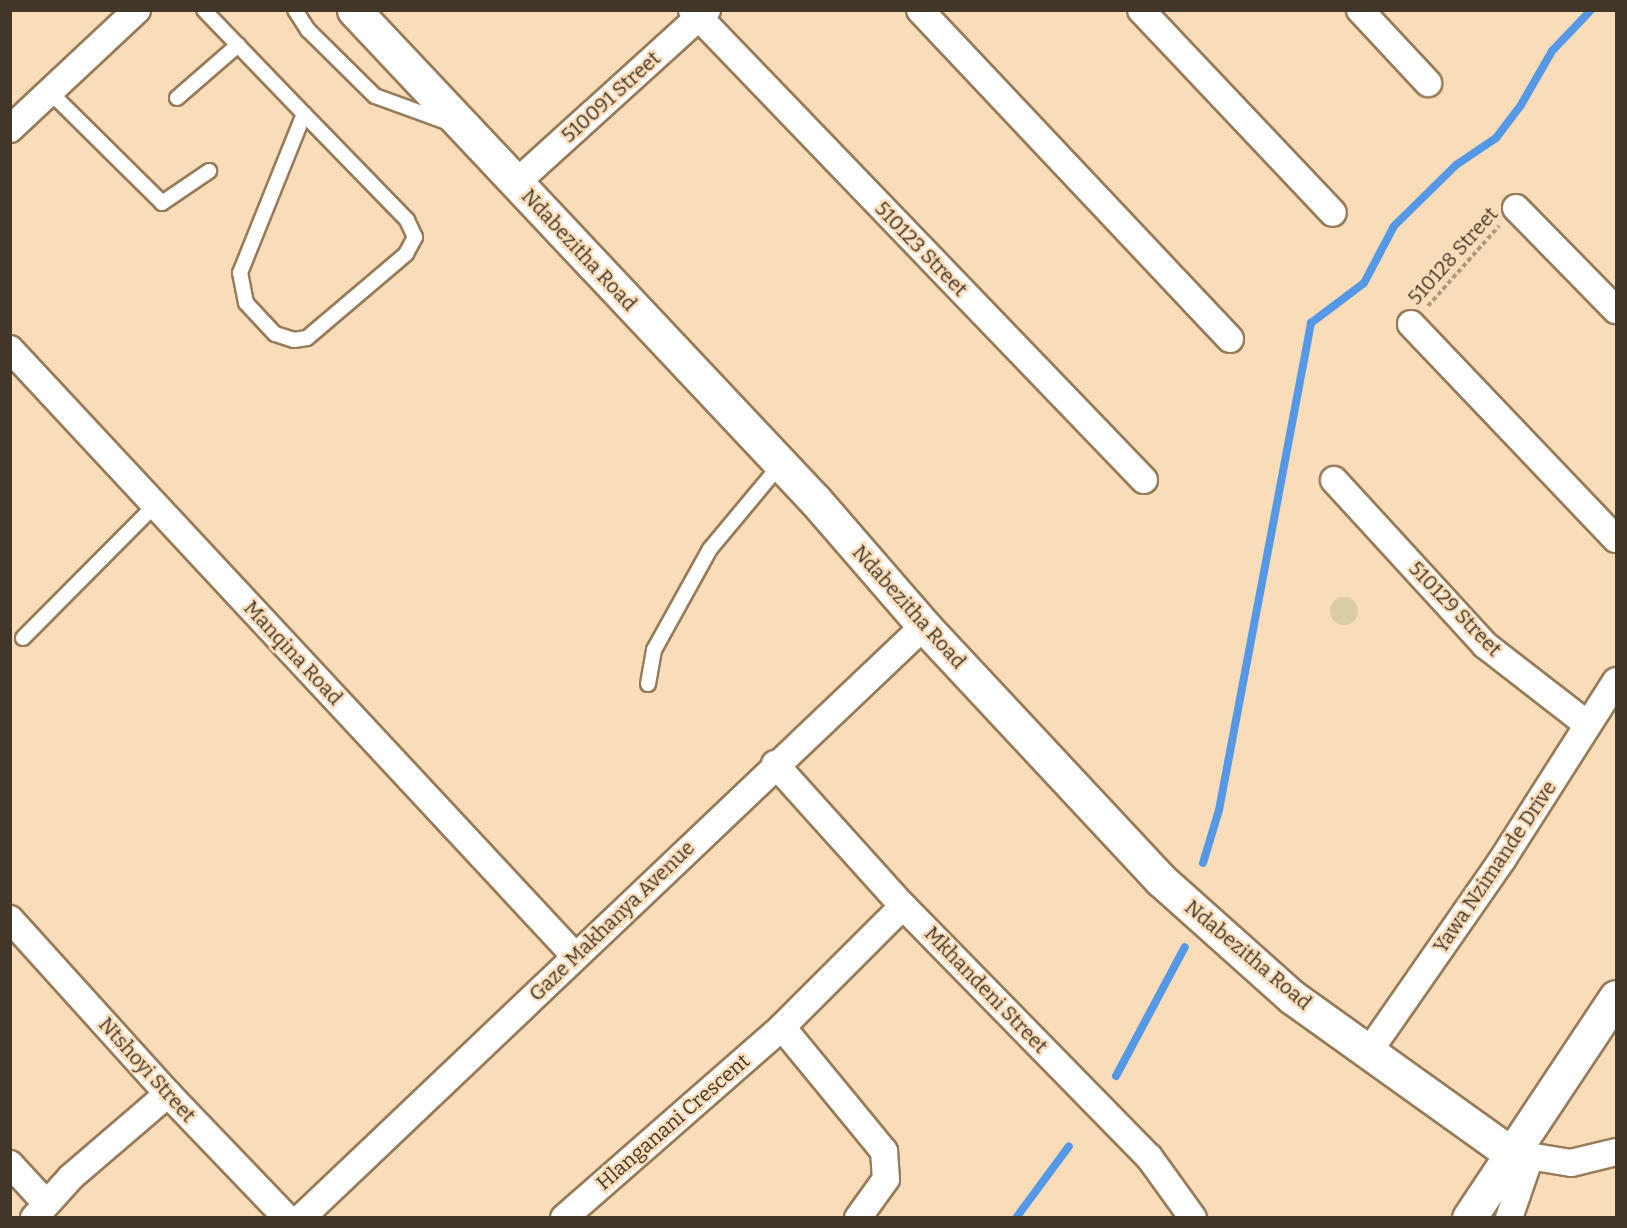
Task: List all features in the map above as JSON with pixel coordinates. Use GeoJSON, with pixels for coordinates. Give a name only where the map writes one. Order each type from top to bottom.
{"type":"FeatureCollection","features":[{"type":"Feature","properties":{"kind":"street"},"geometry":{"type":"LineString","coordinates":[[10,129],[137,10]]}},
{"type":"Feature","properties":{"kind":"street","name":"Ndabezitha Road"},"geometry":{"type":"LineString","coordinates":[[354,10],[780,465],[924,626],[1161,880],[1292,997],[1520,1155]]}},
{"type":"Feature","properties":{"kind":"street"},"geometry":{"type":"LineString","coordinates":[[920,10],[1230,339]]}},
{"type":"Feature","properties":{"kind":"street"},"geometry":{"type":"LineString","coordinates":[[1141,10],[1333,213]]}},
{"type":"Feature","properties":{"kind":"street"},"geometry":{"type":"LineString","coordinates":[[1360,10],[1428,83]]}},
{"type":"Feature","properties":{"kind":"street","name":"510091 Street"},"geometry":{"type":"LineString","coordinates":[[516,183],[699,13]]}},
{"type":"Feature","properties":{"kind":"street","name":"510123 Street"},"geometry":{"type":"LineString","coordinates":[[699,13],[1144,480]]}},
{"type":"Feature","properties":{"kind":"street"},"geometry":{"type":"LineString","coordinates":[[1516,208],[1617,310]]}},
{"type":"Feature","properties":{"kind":"street"},"geometry":{"type":"LineString","coordinates":[[1412,324],[1617,539]]}},
{"type":"Feature","properties":{"kind":"street","name":"Manqina Road"},"geometry":{"type":"LineString","coordinates":[[10,349],[575,956]]}},
{"type":"Feature","properties":{"kind":"street","name":"510129 Street"},"geometry":{"type":"LineString","coordinates":[[1334,480],[1485,645],[1587,725]]}},
{"type":"Feature","properties":{"kind":"street","name":"Gaze Makhanya Avenue"},"geometry":{"type":"LineString","coordinates":[[301,1218],[775,764],[924,626]]}},
{"type":"Feature","properties":{"kind":"street","name":"Yawa Nzimande Drive"},"geometry":{"type":"LineString","coordinates":[[1370,1050],[1502,860],[1617,681]]}},
{"type":"Feature","properties":{"kind":"street","name":"Mkhandeni Street"},"geometry":{"type":"LineString","coordinates":[[775,764],[903,906],[1149,1157],[1193,1218]]}},
{"type":"Feature","properties":{"kind":"street","name":"Hlanganani Crescent"},"geometry":{"type":"LineString","coordinates":[[564,1218],[782,1027],[903,906]]}},
{"type":"Feature","properties":{"kind":"street","name":"Ntshoyi Street"},"geometry":{"type":"LineString","coordinates":[[10,918],[168,1094],[287,1218]]}},
{"type":"Feature","properties":{"kind":"street"},"geometry":{"type":"LineString","coordinates":[[1469,1218],[1520,1155],[1617,997]]}},
{"type":"Feature","properties":{"kind":"street"},"geometry":{"type":"LineString","coordinates":[[782,1027],[884,1151],[886,1179],[858,1218]]}},
{"type":"Feature","properties":{"kind":"street"},"geometry":{"type":"LineString","coordinates":[[10,1164],[39,1210],[168,1094]]}},
{"type":"Feature","properties":{"kind":"street"},"geometry":{"type":"LineString","coordinates":[[1520,1155],[1571,1163],[1617,1152]]}},
{"type":"Feature","properties":{"kind":"street"},"geometry":{"type":"LineString","coordinates":[[1509,1218],[1520,1155]]}},
{"type":"Feature","properties":{"kind":"lane"},"geometry":{"type":"LineString","coordinates":[[204,10],[407,220],[414,244],[307,338],[294,340],[275,334],[240,291],[240,273],[304,114]]}},
{"type":"Feature","properties":{"kind":"lane"},"geometry":{"type":"LineString","coordinates":[[296,10],[303,24],[375,96],[464,128]]}},
{"type":"Feature","properties":{"kind":"lane"},"geometry":{"type":"LineString","coordinates":[[177,98],[238,45]]}},
{"type":"Feature","properties":{"kind":"lane"},"geometry":{"type":"LineString","coordinates":[[49,91],[162,203],[208,171]]}},
{"type":"Feature","properties":{"kind":"lane"},"geometry":{"type":"LineString","coordinates":[[648,684],[654,650],[710,549],[780,465]]}},
{"type":"Feature","properties":{"kind":"lane"},"geometry":{"type":"LineString","coordinates":[[23,638],[155,505]]}},
{"type":"Feature","properties":{"kind":"path","name":"510128 Street"},"geometry":{"type":"LineString","coordinates":[[1412,324],[1516,208]]}},
{"type":"Feature","properties":{"kind":"building"},"geometry":{"type":"Polygon","coordinates":[[[1344,597],[1354,601],[1358,611],[1354,621],[1344,625],[1334,621],[1330,611],[1334,601],[1344,597]]]}},
{"type":"Feature","properties":{"kind":"waterway"},"geometry":{"type":"LineString","coordinates":[[1203,863],[1219,810],[1311,323],[1364,283],[1394,226],[1456,165],[1496,138],[1521,105],[1552,51],[1591,10]]}},
{"type":"Feature","properties":{"kind":"waterway"},"geometry":{"type":"LineString","coordinates":[[1116,1076],[1185,947]]}},
{"type":"Feature","properties":{"kind":"waterway"},"geometry":{"type":"LineString","coordinates":[[1016,1218],[1069,1146]]}}]}
